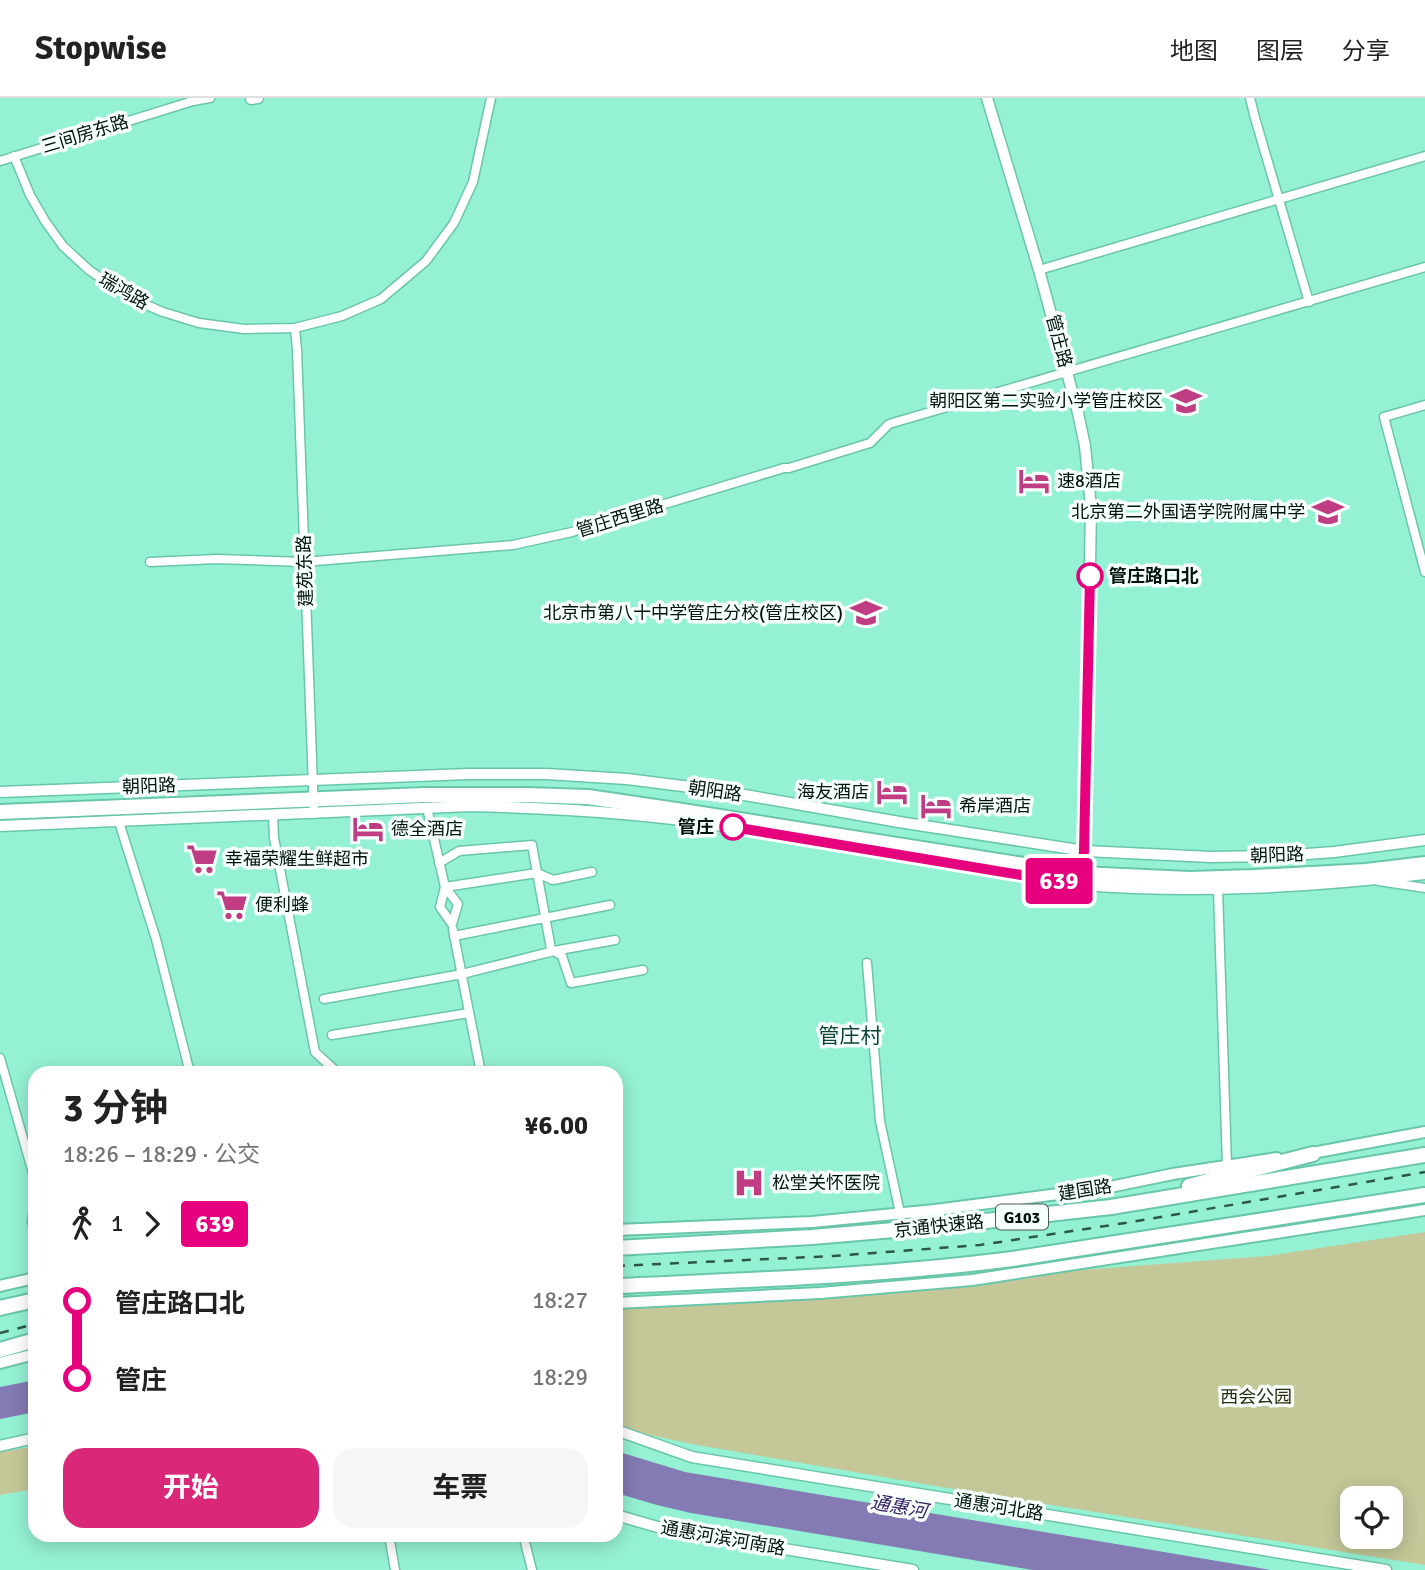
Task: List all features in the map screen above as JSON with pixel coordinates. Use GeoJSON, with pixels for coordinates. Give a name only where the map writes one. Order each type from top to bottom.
{"type":"FeatureCollection","features":[{"type":"Feature","properties":{"kind":"highway","name":"朝阳路"},"geometry":{"type":"LineString","coordinates":[[0,804],[470,794],[588,797],[1082,869],[1189,879],[1366,871],[1425,864]]}},
{"type":"Feature","properties":{"kind":"highway","name":"朝阳路"},"geometry":{"type":"LineString","coordinates":[[0,813],[313,797]]}},
{"type":"Feature","properties":{"kind":"highway","name":"朝阳路"},"geometry":{"type":"LineString","coordinates":[[1082,869],[1313,866],[1425,855]]}},
{"type":"Feature","properties":{"kind":"highway"},"geometry":{"type":"LineString","coordinates":[[1111,1207],[1313,1154]]}},
{"type":"Feature","properties":{"kind":"highway","name":"京通快速路"},"geometry":{"type":"LineString","coordinates":[[623,1248],[812,1237],[1111,1207],[1425,1155]]}},
{"type":"Feature","properties":{"kind":"highway","name":"G103"},"geometry":{"type":"LineString","coordinates":[[623,1286],[817,1277],[953,1267],[1425,1195]]}},
{"type":"Feature","properties":{"kind":"highway"},"geometry":{"type":"LineString","coordinates":[[0,1308],[28,1302]]}},
{"type":"Feature","properties":{"kind":"highway"},"geometry":{"type":"LineString","coordinates":[[0,1350],[28,1342]]}},
{"type":"Feature","properties":{"kind":"main road","name":"建国路"},"geometry":{"type":"LineString","coordinates":[[623,1230],[812,1222],[1027,1199],[1105,1188],[1227,1165],[1313,1154],[1425,1132]]}},
{"type":"Feature","properties":{"kind":"main road"},"geometry":{"type":"LineString","coordinates":[[623,1303],[820,1293],[972,1280],[1425,1210]]}},
{"type":"Feature","properties":{"kind":"main road"},"geometry":{"type":"LineString","coordinates":[[0,1286],[28,1280]]}},
{"type":"Feature","properties":{"kind":"main road"},"geometry":{"type":"LineString","coordinates":[[0,1363],[28,1355]]}},
{"type":"Feature","properties":{"kind":"street","name":"三间房东路"},"geometry":{"type":"LineString","coordinates":[[0,161],[210,98]]}},
{"type":"Feature","properties":{"kind":"street"},"geometry":{"type":"LineString","coordinates":[[251,98],[258,98]]}},
{"type":"Feature","properties":{"kind":"street","name":"瑞鸿路"},"geometry":{"type":"LineString","coordinates":[[14,156],[30,195],[63,246],[89,270],[130,298],[198,323],[244,329],[295,328],[342,316],[381,299],[426,261],[454,223],[472,181],[491,98]]}},
{"type":"Feature","properties":{"kind":"street","name":"管庄路"},"geometry":{"type":"LineString","coordinates":[[987,98],[1039,270],[1085,446],[1091,507],[1082,869]]}},
{"type":"Feature","properties":{"kind":"street"},"geometry":{"type":"LineString","coordinates":[[1250,98],[1309,302]]}},
{"type":"Feature","properties":{"kind":"street"},"geometry":{"type":"LineString","coordinates":[[1039,270],[1425,156]]}},
{"type":"Feature","properties":{"kind":"street","name":"管庄西里路"},"geometry":{"type":"LineString","coordinates":[[150,562],[217,559],[304,561],[513,545],[572,532],[870,443],[889,425],[1425,267]]}},
{"type":"Feature","properties":{"kind":"street","name":"建苑东路"},"geometry":{"type":"LineString","coordinates":[[295,328],[313,797]]}},
{"type":"Feature","properties":{"kind":"street"},"geometry":{"type":"LineString","coordinates":[[1425,405],[1384,417],[1425,572]]}},
{"type":"Feature","properties":{"kind":"street","name":"朝阳路"},"geometry":{"type":"LineString","coordinates":[[0,826],[273,816],[313,797],[468,774],[546,774],[627,779],[722,791],[899,822],[1082,869],[1210,857],[1334,852],[1425,840]]}},
{"type":"Feature","properties":{"kind":"street","name":"朝阳路"},"geometry":{"type":"LineString","coordinates":[[0,792],[313,797],[427,808],[533,807],[622,813],[1082,869],[1218,889],[1255,889],[1425,874]]}},
{"type":"Feature","properties":{"kind":"street"},"geometry":{"type":"LineString","coordinates":[[427,808],[444,887],[440,907],[452,924],[480,1066]]}},
{"type":"Feature","properties":{"kind":"street"},"geometry":{"type":"LineString","coordinates":[[273,816],[274,838],[315,1052],[330,1066]]}},
{"type":"Feature","properties":{"kind":"street"},"geometry":{"type":"LineString","coordinates":[[119,822],[156,939],[188,1066]]}},
{"type":"Feature","properties":{"kind":"street"},"geometry":{"type":"LineString","coordinates":[[439,863],[459,851],[531,845],[551,949],[562,956],[571,984],[643,970]]}},
{"type":"Feature","properties":{"kind":"street"},"geometry":{"type":"LineString","coordinates":[[444,887],[537,873],[553,880],[592,872]]}},
{"type":"Feature","properties":{"kind":"street"},"geometry":{"type":"LineString","coordinates":[[1371,880],[1425,888]]}},
{"type":"Feature","properties":{"kind":"street"},"geometry":{"type":"LineString","coordinates":[[444,887],[458,904],[452,924]]}},
{"type":"Feature","properties":{"kind":"street"},"geometry":{"type":"LineString","coordinates":[[1218,889],[1227,1165]]}},
{"type":"Feature","properties":{"kind":"street"},"geometry":{"type":"LineString","coordinates":[[454,936],[610,905]]}},
{"type":"Feature","properties":{"kind":"street"},"geometry":{"type":"LineString","coordinates":[[324,999],[462,974],[554,951],[615,940]]}},
{"type":"Feature","properties":{"kind":"street"},"geometry":{"type":"LineString","coordinates":[[867,963],[880,1121],[900,1213]]}},
{"type":"Feature","properties":{"kind":"street"},"geometry":{"type":"LineString","coordinates":[[332,1035],[469,1013]]}},
{"type":"Feature","properties":{"kind":"street"},"geometry":{"type":"LineString","coordinates":[[0,1058],[28,1156]]}},
{"type":"Feature","properties":{"kind":"street","name":"通惠河北路"},"geometry":{"type":"LineString","coordinates":[[623,1432],[692,1457],[1386,1570]]}},
{"type":"Feature","properties":{"kind":"street"},"geometry":{"type":"LineString","coordinates":[[0,1446],[28,1440]]}},
{"type":"Feature","properties":{"kind":"street","name":"通惠河滨河南路"},"geometry":{"type":"LineString","coordinates":[[623,1517],[668,1530],[846,1564],[913,1570]]}},
{"type":"Feature","properties":{"kind":"street"},"geometry":{"type":"LineString","coordinates":[[390,1542],[395,1570]]}},
{"type":"Feature","properties":{"kind":"street"},"geometry":{"type":"LineString","coordinates":[[525,1542],[532,1570]]}},
{"type":"Feature","properties":{"kind":"green space","name":"西会公园"},"geometry":{"type":"Polygon","coordinates":[[[1425,1232],[1425,1565],[965,1491],[697,1445],[623,1429],[623,1304],[1267,1256],[1425,1232]]]}},
{"type":"Feature","properties":{"kind":"green space"},"geometry":{"type":"Polygon","coordinates":[[[28,1447],[28,1490],[0,1495],[0,1452],[28,1447]]]}},
{"type":"Feature","properties":{"kind":"shaded area"},"geometry":{"type":"Polygon","coordinates":[[[28,1381],[28,1413],[0,1419],[0,1387],[28,1381]]]}},
{"type":"Feature","properties":{"kind":"shaded area"},"geometry":{"type":"Polygon","coordinates":[[[623,1453],[685,1472],[1271,1570],[1033,1570],[657,1505],[623,1495],[623,1453]]]}},
{"type":"Feature","properties":{"kind":"railway"},"geometry":{"type":"LineString","coordinates":[[623,1266],[833,1256],[980,1245],[1425,1172]]}},
{"type":"Feature","properties":{"kind":"railway"},"geometry":{"type":"LineString","coordinates":[[0,1333],[28,1326]]}},
{"type":"Feature","properties":{"kind":"bus line","name":"639"},"geometry":{"type":"LineString","coordinates":[[733,827],[1081,885],[1090,576]]}},
{"type":"Feature","properties":{"kind":"place","name":"朝阳区第二实验小学管庄校区"},"geometry":{"type":"Point","coordinates":[1186,401]}},
{"type":"Feature","properties":{"kind":"place","name":"速8酒店"},"geometry":{"type":"Point","coordinates":[1034,481]}},
{"type":"Feature","properties":{"kind":"place","name":"北京第二外国语学院附属中学"},"geometry":{"type":"Point","coordinates":[1328,512]}},
{"type":"Feature","properties":{"kind":"place","name":"管庄路口北"},"geometry":{"type":"Point","coordinates":[1090,576]}},
{"type":"Feature","properties":{"kind":"place","name":"北京市第八十中学管庄分校(管庄校区)"},"geometry":{"type":"Point","coordinates":[866,613]}},
{"type":"Feature","properties":{"kind":"place","name":"海友酒店"},"geometry":{"type":"Point","coordinates":[892,792]}},
{"type":"Feature","properties":{"kind":"place","name":"希岸酒店"},"geometry":{"type":"Point","coordinates":[936,806]}},
{"type":"Feature","properties":{"kind":"place","name":"管庄"},"geometry":{"type":"Point","coordinates":[733,827]}},
{"type":"Feature","properties":{"kind":"place","name":"德全酒店"},"geometry":{"type":"Point","coordinates":[368,829]}},
{"type":"Feature","properties":{"kind":"place","name":"幸福荣耀生鲜超市"},"geometry":{"type":"Point","coordinates":[202,859]}},
{"type":"Feature","properties":{"kind":"place","name":"便利蜂"},"geometry":{"type":"Point","coordinates":[232,905]}},
{"type":"Feature","properties":{"kind":"place","name":"松堂关怀医院"},"geometry":{"type":"Point","coordinates":[749,1183]}},
{"type":"Feature","properties":{"kind":"district","name":"管庄村"},"geometry":{"type":"Point","coordinates":[850,1036]}},
{"type":"Feature","properties":{"kind":"water label","name":"通惠河"},"geometry":{"type":"Point","coordinates":[899,1506]}}]}
